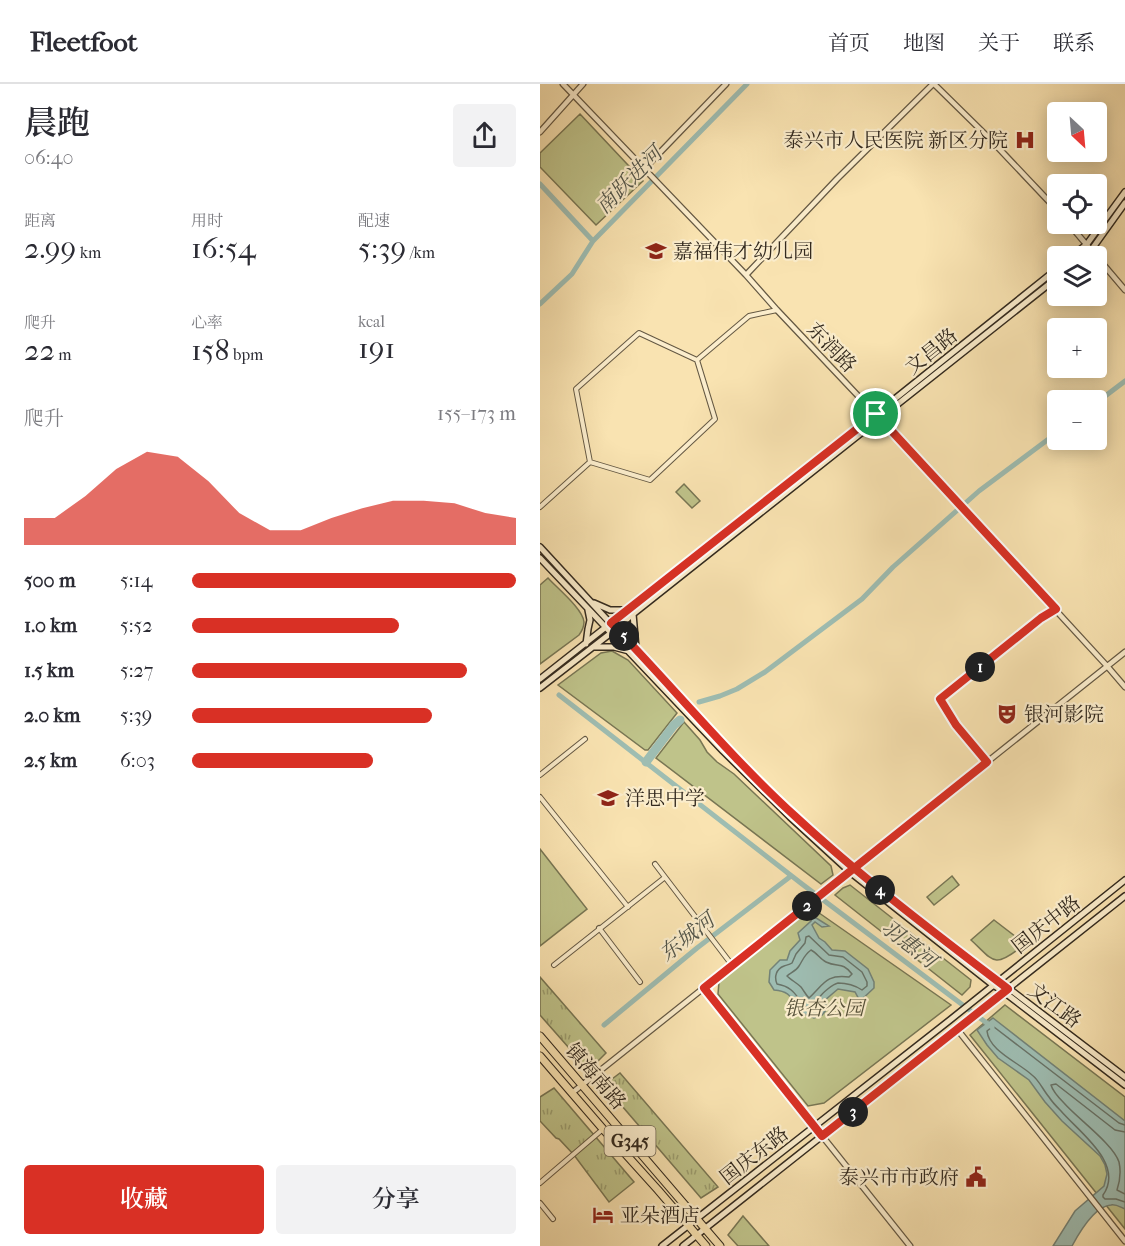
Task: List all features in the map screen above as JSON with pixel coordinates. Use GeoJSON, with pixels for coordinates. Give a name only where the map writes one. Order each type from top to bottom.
{"type":"FeatureCollection","features":[{"type":"Feature","properties":{"kind":"highway","name":"镇海南路"},"geometry":{"type":"LineString","coordinates":[[540,1036],[720,1246]]}},
{"type":"Feature","properties":{"kind":"highway","name":"镇海南路"},"geometry":{"type":"LineString","coordinates":[[540,1056],[706,1246]]}},
{"type":"Feature","properties":{"kind":"main road"},"geometry":{"type":"LineString","coordinates":[[1084,246],[1125,192]]}},
{"type":"Feature","properties":{"kind":"main road"},"geometry":{"type":"LineString","coordinates":[[1094,246],[1125,203]]}},
{"type":"Feature","properties":{"kind":"main road","name":"文昌路"},"geometry":{"type":"LineString","coordinates":[[878,416],[1047,277]]}},
{"type":"Feature","properties":{"kind":"main road","name":"文昌路"},"geometry":{"type":"LineString","coordinates":[[540,688],[608,625],[630,612],[1047,285]]}},
{"type":"Feature","properties":{"kind":"main road"},"geometry":{"type":"LineString","coordinates":[[540,547],[591,602],[608,625]]}},
{"type":"Feature","properties":{"kind":"main road"},"geometry":{"type":"LineString","coordinates":[[540,558],[587,608],[608,625]]}},
{"type":"Feature","properties":{"kind":"main road"},"geometry":{"type":"LineString","coordinates":[[587,608],[590,620],[589,645],[633,651],[634,636],[630,612],[610,610],[591,602]]}},
{"type":"Feature","properties":{"kind":"main road","name":"文昌路"},"geometry":{"type":"LineString","coordinates":[[540,679],[589,645],[614,631],[630,612]]}},
{"type":"Feature","properties":{"kind":"main road","name":"文江路"},"geometry":{"type":"LineString","coordinates":[[608,625],[719,741],[852,870],[919,920],[996,983],[1125,1077]]}},
{"type":"Feature","properties":{"kind":"main road","name":"国庆中路"},"geometry":{"type":"LineString","coordinates":[[986,991],[1125,880]]}},
{"type":"Feature","properties":{"kind":"main road","name":"国庆东路"},"geometry":{"type":"LineString","coordinates":[[683,1246],[1125,896]]}},
{"type":"Feature","properties":{"kind":"main road"},"geometry":{"type":"LineString","coordinates":[[1006,990],[1125,1084]]}},
{"type":"Feature","properties":{"kind":"main road","name":"国庆东路"},"geometry":{"type":"LineString","coordinates":[[662,1246],[986,991]]}},
{"type":"Feature","properties":{"kind":"street","name":"东润路"},"geometry":{"type":"LineString","coordinates":[[563,84],[878,416],[1125,687]]}},
{"type":"Feature","properties":{"kind":"street"},"geometry":{"type":"LineString","coordinates":[[540,132],[583,84]]}},
{"type":"Feature","properties":{"kind":"street"},"geometry":{"type":"LineString","coordinates":[[642,167],[726,84]]}},
{"type":"Feature","properties":{"kind":"street"},"geometry":{"type":"LineString","coordinates":[[746,275],[837,179],[934,84],[1047,199]]}},
{"type":"Feature","properties":{"kind":"street"},"geometry":{"type":"LineString","coordinates":[[1078,234],[1087,244]]}},
{"type":"Feature","properties":{"kind":"street"},"geometry":{"type":"LineString","coordinates":[[1107,268],[1125,290]]}},
{"type":"Feature","properties":{"kind":"street"},"geometry":{"type":"LineString","coordinates":[[697,360],[749,316],[777,310]]}},
{"type":"Feature","properties":{"kind":"street"},"geometry":{"type":"LineString","coordinates":[[639,333],[697,360],[716,419],[650,480],[590,462],[576,389],[639,333]]}},
{"type":"Feature","properties":{"kind":"street"},"geometry":{"type":"LineString","coordinates":[[540,507],[590,462]]}},
{"type":"Feature","properties":{"kind":"street"},"geometry":{"type":"LineString","coordinates":[[987,762],[956,725],[940,699],[1041,618],[1056,609]]}},
{"type":"Feature","properties":{"kind":"street"},"geometry":{"type":"LineString","coordinates":[[572,1093],[1125,652]]}},
{"type":"Feature","properties":{"kind":"street"},"geometry":{"type":"LineString","coordinates":[[540,775],[585,739]]}},
{"type":"Feature","properties":{"kind":"street"},"geometry":{"type":"LineString","coordinates":[[540,797],[628,908]]}},
{"type":"Feature","properties":{"kind":"street"},"geometry":{"type":"LineString","coordinates":[[655,864],[732,965]]}},
{"type":"Feature","properties":{"kind":"street"},"geometry":{"type":"LineString","coordinates":[[554,965],[664,878]]}},
{"type":"Feature","properties":{"kind":"street"},"geometry":{"type":"LineString","coordinates":[[599,928],[640,982]]}},
{"type":"Feature","properties":{"kind":"street"},"geometry":{"type":"LineString","coordinates":[[704,988],[910,1246]]}},
{"type":"Feature","properties":{"kind":"street"},"geometry":{"type":"LineString","coordinates":[[957,1029],[1125,1241]]}},
{"type":"Feature","properties":{"kind":"street"},"geometry":{"type":"LineString","coordinates":[[540,1183],[603,1130]]}},
{"type":"Feature","properties":{"kind":"street"},"geometry":{"type":"LineString","coordinates":[[540,1203],[553,1219]]}},
{"type":"Feature","properties":{"kind":"green space"},"geometry":{"type":"Polygon","coordinates":[[[580,114],[643,181],[596,225],[540,167],[540,153],[580,114]]]}},
{"type":"Feature","properties":{"kind":"green space"},"geometry":{"type":"Polygon","coordinates":[[[684,484],[700,501],[692,508],[676,492],[684,484]]]}},
{"type":"Feature","properties":{"kind":"green space"},"geometry":{"type":"Polygon","coordinates":[[[548,578],[575,605],[583,617],[584,624],[579,635],[540,664],[540,585],[548,578]]]}},
{"type":"Feature","properties":{"kind":"green space"},"geometry":{"type":"Polygon","coordinates":[[[612,651],[628,660],[677,713],[648,750],[558,685],[601,653],[612,651]]]}},
{"type":"Feature","properties":{"kind":"green space"},"geometry":{"type":"Polygon","coordinates":[[[684,722],[717,762],[734,774],[831,866],[833,875],[821,884],[656,758],[684,722]]]}},
{"type":"Feature","properties":{"kind":"green space"},"geometry":{"type":"Polygon","coordinates":[[[540,849],[587,909],[540,946],[540,849]]]}},
{"type":"Feature","properties":{"kind":"green space"},"geometry":{"type":"Polygon","coordinates":[[[952,876],[959,885],[934,905],[927,897],[952,876]]]}},
{"type":"Feature","properties":{"kind":"green space"},"geometry":{"type":"Polygon","coordinates":[[[850,885],[971,980],[970,987],[962,995],[835,895],[850,885]]]}},
{"type":"Feature","properties":{"kind":"green space","name":"银杏公园"},"geometry":{"type":"Polygon","coordinates":[[[812,908],[951,1005],[824,1103],[808,1106],[718,994],[719,982],[812,908]]]}},
{"type":"Feature","properties":{"kind":"green space"},"geometry":{"type":"Polygon","coordinates":[[[994,920],[1016,937],[1020,948],[1011,955],[998,960],[989,957],[971,940],[994,920]]]}},
{"type":"Feature","properties":{"kind":"green space"},"geometry":{"type":"Polygon","coordinates":[[[540,977],[606,1053],[594,1065],[584,1065],[540,1015],[540,977]]]}},
{"type":"Feature","properties":{"kind":"green space"},"geometry":{"type":"Polygon","coordinates":[[[1005,1005],[1125,1097],[1125,1229],[970,1035],[1005,1005]]]}},
{"type":"Feature","properties":{"kind":"green space"},"geometry":{"type":"Polygon","coordinates":[[[620,1073],[718,1187],[701,1198],[604,1085],[620,1073]]]}},
{"type":"Feature","properties":{"kind":"green space"},"geometry":{"type":"Polygon","coordinates":[[[554,1088],[634,1182],[609,1202],[574,1155],[540,1121],[540,1097],[554,1088]]]}},
{"type":"Feature","properties":{"kind":"green space"},"geometry":{"type":"Polygon","coordinates":[[[743,1216],[769,1246],[738,1246],[728,1235],[743,1216]]]}},
{"type":"Feature","properties":{"kind":"water"},"geometry":{"type":"Polygon","coordinates":[[[813,916],[829,926],[822,927],[815,922],[812,925],[819,938],[832,950],[845,951],[868,969],[874,982],[874,988],[860,1001],[855,992],[838,989],[824,1001],[828,1008],[822,1015],[814,1018],[801,1012],[788,994],[774,990],[769,982],[770,970],[780,960],[787,960],[790,951],[800,940],[798,933],[811,921],[813,916]]]}},
{"type":"Feature","properties":{"kind":"water"},"geometry":{"type":"Polygon","coordinates":[[[993,1018],[1125,1121],[1125,1209],[1113,1205],[1099,1210],[1088,1221],[1072,1246],[1053,1246],[1075,1211],[1104,1186],[1107,1174],[1105,1165],[1100,1156],[1045,1102],[1029,1080],[998,1058],[987,1045],[977,1030],[993,1018]]]}},
{"type":"Feature","properties":{"kind":"waterway","name":"南跃进河"},"geometry":{"type":"LineString","coordinates":[[540,304],[572,274],[593,241],[747,84]]}},
{"type":"Feature","properties":{"kind":"waterway"},"geometry":{"type":"LineString","coordinates":[[540,184],[593,241]]}},
{"type":"Feature","properties":{"kind":"waterway"},"geometry":{"type":"LineString","coordinates":[[1107,395],[1125,381]]}},
{"type":"Feature","properties":{"kind":"waterway"},"geometry":{"type":"LineString","coordinates":[[699,702],[737,689],[765,672],[862,599],[893,567],[979,491],[1047,440]]}},
{"type":"Feature","properties":{"kind":"waterway","name":"羽惠河"},"geometry":{"type":"LineString","coordinates":[[559,695],[802,884],[992,1027]]}},
{"type":"Feature","properties":{"kind":"waterway"},"geometry":{"type":"LineString","coordinates":[[646,762],[680,720]]}},
{"type":"Feature","properties":{"kind":"waterway","name":"东城河"},"geometry":{"type":"LineString","coordinates":[[604,1025],[697,948],[791,876]]}},
{"type":"Feature","properties":{"kind":"place","name":"泰兴市人民医院 新区分院"},"geometry":{"type":"Point","coordinates":[1025,140]}},
{"type":"Feature","properties":{"kind":"place","name":"嘉福伟才幼儿园"},"geometry":{"type":"Point","coordinates":[656,251]}},
{"type":"Feature","properties":{"kind":"place","name":"银河影院"},"geometry":{"type":"Point","coordinates":[1007,714]}},
{"type":"Feature","properties":{"kind":"place","name":"洋思中学"},"geometry":{"type":"Point","coordinates":[608,798]}},
{"type":"Feature","properties":{"kind":"place","name":"泰兴市市政府"},"geometry":{"type":"Point","coordinates":[976,1177]}},
{"type":"Feature","properties":{"kind":"place","name":"亚朵酒店"},"geometry":{"type":"Point","coordinates":[603,1215]}},
{"type":"Feature","properties":{"kind":"route"},"geometry":{"type":"LineString","coordinates":[[876,414],[611,623],[719,741],[796,817],[855,868],[880,890],[1008,989],[822,1136],[704,988],[855,868],[987,762],[956,725],[940,699],[1041,618],[1056,609],[876,414]]}}]}
